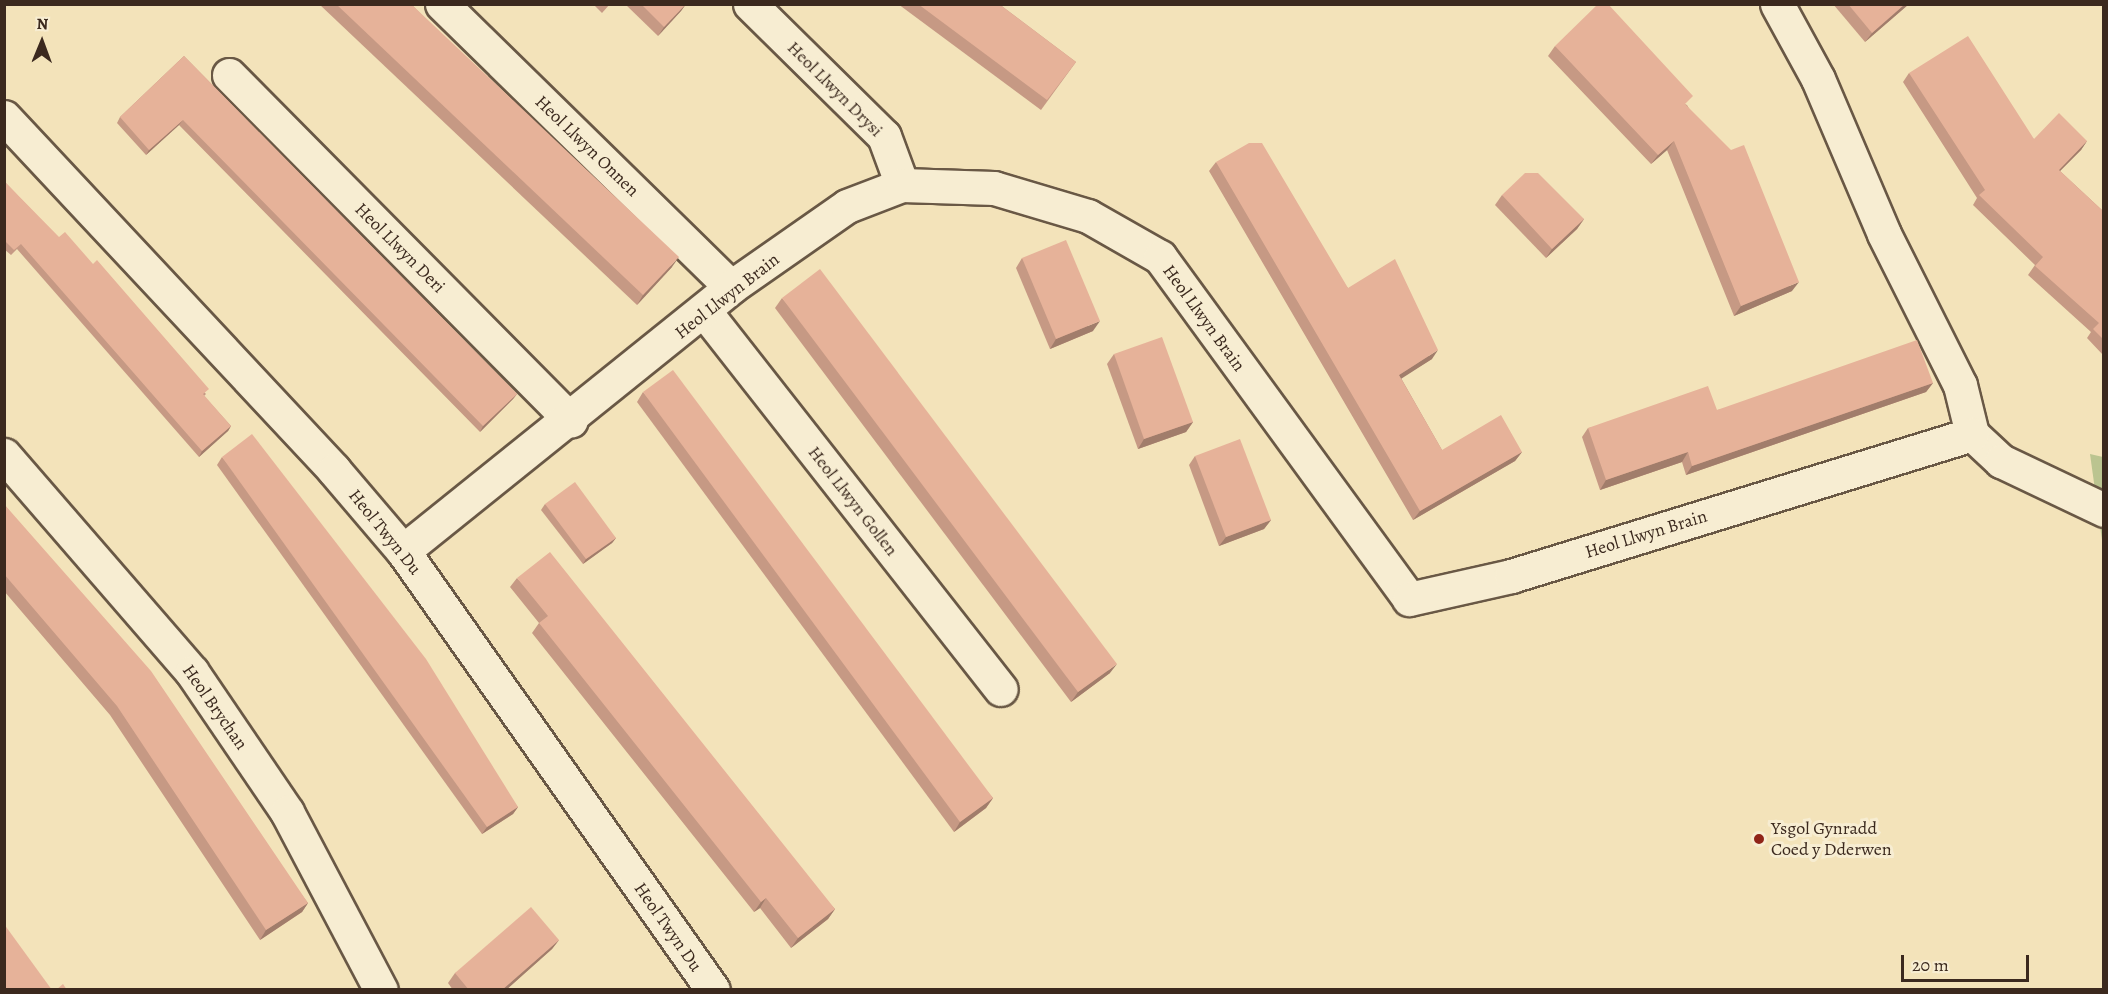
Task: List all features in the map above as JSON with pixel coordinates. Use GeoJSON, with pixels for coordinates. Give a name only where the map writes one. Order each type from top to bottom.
{"type":"FeatureCollection","features":[{"type":"Feature","properties":{"kind":"street","name":"Heol Llwyn Onnen"},"geometry":{"type":"LineString","coordinates":[[442,4],[731,287]]}},
{"type":"Feature","properties":{"kind":"street","name":"Heol Llwyn Drysi"},"geometry":{"type":"LineString","coordinates":[[750,4],[884,136],[902,185]]}},
{"type":"Feature","properties":{"kind":"street"},"geometry":{"type":"LineString","coordinates":[[1776,4],[1818,79],[1884,234],[1960,385],[1972,434],[2001,461],[2103,510]]}},
{"type":"Feature","properties":{"kind":"street","name":"Heol Llwyn Deri"},"geometry":{"type":"LineString","coordinates":[[229,75],[571,420]]}},
{"type":"Feature","properties":{"kind":"street","name":"Heol Twyn Du"},"geometry":{"type":"LineString","coordinates":[[4,117],[334,470],[403,551],[713,990]]}},
{"type":"Feature","properties":{"kind":"street","name":"Heol Llwyn Brain"},"geometry":{"type":"LineString","coordinates":[[403,551],[571,420],[705,312],[731,287],[847,206],[902,185],[994,188],[1088,216],[1160,257],[1409,600],[1511,576],[1972,434]]}},
{"type":"Feature","properties":{"kind":"street","name":"Heol Llwyn Gollen"},"geometry":{"type":"LineString","coordinates":[[705,312],[1001,689]]}},
{"type":"Feature","properties":{"kind":"street","name":"Heol Brychan"},"geometry":{"type":"LineString","coordinates":[[4,455],[192,672],[287,812],[381,990]]}},
{"type":"Feature","properties":{"kind":"green space"},"geometry":{"type":"Polygon","coordinates":[[[2090,454],[2103,457],[2103,547],[2090,454]]]}},
{"type":"Feature","properties":{"kind":"building"},"geometry":{"type":"Polygon","coordinates":[[[336,4],[411,4],[679,257],[643,295],[336,4]]]}},
{"type":"Feature","properties":{"kind":"building"},"geometry":{"type":"Polygon","coordinates":[[[641,4],[686,4],[664,27],[641,4]]]}},
{"type":"Feature","properties":{"kind":"building"},"geometry":{"type":"Polygon","coordinates":[[[918,4],[999,4],[1076,62],[1047,100],[918,4]]]}},
{"type":"Feature","properties":{"kind":"building"},"geometry":{"type":"Polygon","coordinates":[[[1598,4],[1608,4],[1693,96],[1685,104],[1731,150],[1744,145],[1799,282],[1741,306],[1674,141],[1658,155],[1555,46],[1598,4]]]}},
{"type":"Feature","properties":{"kind":"building"},"geometry":{"type":"Polygon","coordinates":[[[1848,4],[1905,4],[1872,33],[1848,4]]]}},
{"type":"Feature","properties":{"kind":"building"},"geometry":{"type":"Polygon","coordinates":[[[1968,36],[2034,139],[2059,113],[2087,141],[2059,170],[2103,211],[2103,339],[2093,329],[2099,323],[2035,266],[2043,257],[1979,195],[1985,190],[1909,73],[1968,36]]]}},
{"type":"Feature","properties":{"kind":"building"},"geometry":{"type":"Polygon","coordinates":[[[184,56],[517,394],[483,426],[183,120],[149,150],[120,117],[184,56]]]}},
{"type":"Feature","properties":{"kind":"building"},"geometry":{"type":"Polygon","coordinates":[[[1249,143],[1262,143],[1348,288],[1395,259],[1438,350],[1399,375],[1442,450],[1501,415],[1522,452],[1420,511],[1216,162],[1249,143]]]}},
{"type":"Feature","properties":{"kind":"building"},"geometry":{"type":"Polygon","coordinates":[[[1525,173],[1538,173],[1584,219],[1552,249],[1502,195],[1525,173]]]}},
{"type":"Feature","properties":{"kind":"building"},"geometry":{"type":"Polygon","coordinates":[[[4,181],[59,237],[65,232],[93,264],[97,260],[209,389],[203,394],[231,426],[202,451],[21,244],[14,250],[4,240],[4,181]]]}},
{"type":"Feature","properties":{"kind":"building"},"geometry":{"type":"Polygon","coordinates":[[[1066,240],[1100,321],[1056,339],[1022,258],[1066,240]]]}},
{"type":"Feature","properties":{"kind":"building"},"geometry":{"type":"Polygon","coordinates":[[[820,269],[1117,664],[1078,692],[782,298],[820,269]]]}},
{"type":"Feature","properties":{"kind":"building"},"geometry":{"type":"Polygon","coordinates":[[[1162,337],[1193,422],[1144,439],[1114,354],[1162,337]]]}},
{"type":"Feature","properties":{"kind":"building"},"geometry":{"type":"Polygon","coordinates":[[[1917,340],[1933,383],[1692,466],[1688,452],[1606,480],[1588,428],[1708,386],[1717,410],[1917,340]]]}},
{"type":"Feature","properties":{"kind":"building"},"geometry":{"type":"Polygon","coordinates":[[[673,370],[993,798],[960,822],[643,392],[673,370]]]}},
{"type":"Feature","properties":{"kind":"building"},"geometry":{"type":"Polygon","coordinates":[[[252,434],[426,659],[518,807],[487,827],[222,457],[252,434]]]}},
{"type":"Feature","properties":{"kind":"building"},"geometry":{"type":"Polygon","coordinates":[[[1240,439],[1271,520],[1226,537],[1195,456],[1240,439]]]}},
{"type":"Feature","properties":{"kind":"building"},"geometry":{"type":"Polygon","coordinates":[[[575,482],[616,538],[586,559],[545,504],[575,482]]]}},
{"type":"Feature","properties":{"kind":"building"},"geometry":{"type":"Polygon","coordinates":[[[4,504],[151,671],[308,903],[266,930],[117,706],[4,574],[4,504]]]}},
{"type":"Feature","properties":{"kind":"building"},"geometry":{"type":"Polygon","coordinates":[[[550,552],[835,909],[798,938],[766,898],[761,902],[539,623],[548,616],[517,578],[550,552]]]}},
{"type":"Feature","properties":{"kind":"building"},"geometry":{"type":"Polygon","coordinates":[[[531,907],[559,940],[502,990],[469,990],[455,973],[531,907]]]}},
{"type":"Feature","properties":{"kind":"building"},"geometry":{"type":"Polygon","coordinates":[[[4,924],[52,990],[4,990],[4,924]]]}},
{"type":"Feature","properties":{"kind":"building"},"geometry":{"type":"Polygon","coordinates":[[[63,984],[67,990],[56,990],[63,984]]]}},
{"type":"Feature","properties":{"kind":"place","name":"Ysgol Gynradd Coed y Dderwen"},"geometry":{"type":"Point","coordinates":[1759,839]}}]}
